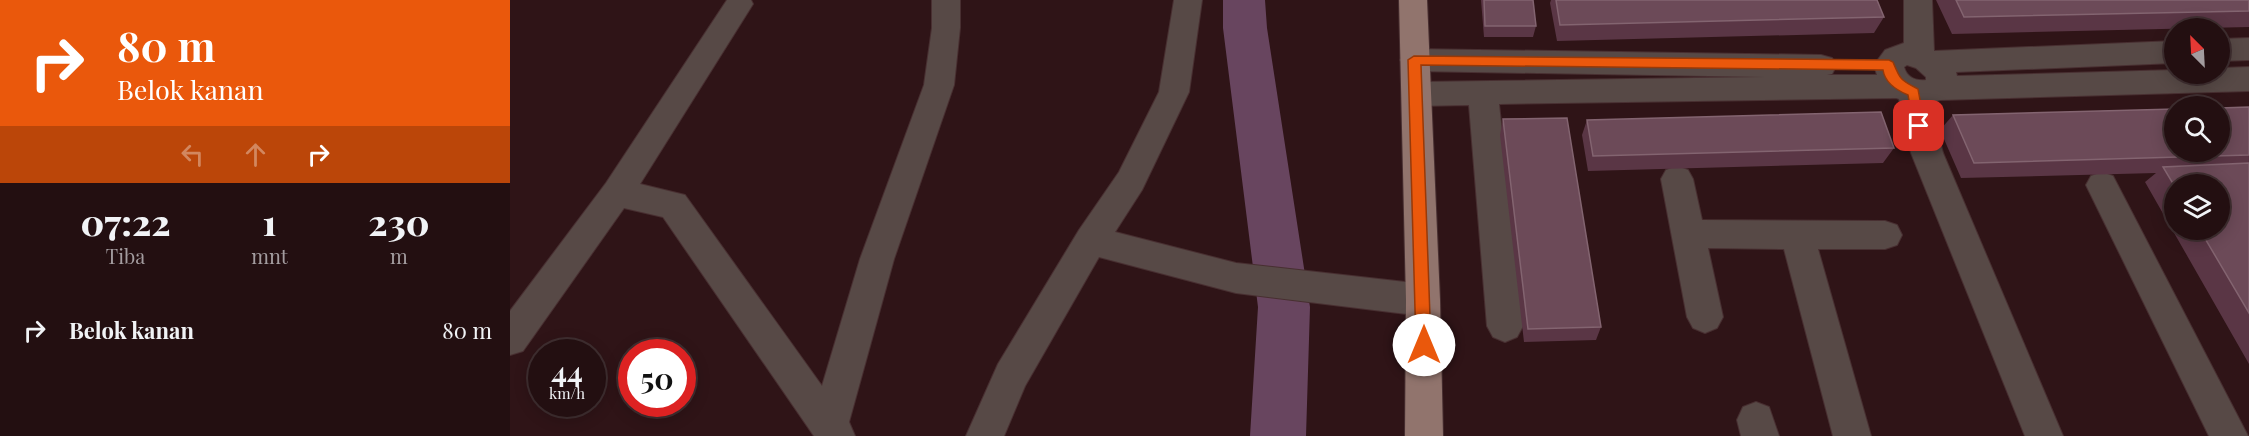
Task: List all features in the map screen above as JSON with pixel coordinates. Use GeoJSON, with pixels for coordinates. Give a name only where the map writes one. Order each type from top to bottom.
{"type":"FeatureCollection","features":[{"type":"Feature","properties":{"kind":"main road"},"geometry":{"type":"LineString","coordinates":[[1413,0],[1423,300],[1424,436]]}},
{"type":"Feature","properties":{"kind":"street"},"geometry":{"type":"LineString","coordinates":[[833,431],[877,259],[939,86],[946,28],[946,0]]}},
{"type":"Feature","properties":{"kind":"street"},"geometry":{"type":"LineString","coordinates":[[985,436],[1011,376],[1091,240],[1131,181],[1174,92],[1188,0]]}},
{"type":"Feature","properties":{"kind":"street"},"geometry":{"type":"LineString","coordinates":[[1918,0],[1915,75],[1919,126],[1927,153],[2044,436]]}},
{"type":"Feature","properties":{"kind":"street"},"geometry":{"type":"LineString","coordinates":[[510,339],[616,193],[739,4]]}},
{"type":"Feature","properties":{"kind":"street"},"geometry":{"type":"LineString","coordinates":[[2230,50],[2249,49]]}},
{"type":"Feature","properties":{"kind":"street"},"geometry":{"type":"LineString","coordinates":[[1417,94],[1915,75],[2164,53]]}},
{"type":"Feature","properties":{"kind":"street"},"geometry":{"type":"LineString","coordinates":[[1414,60],[1915,75],[2249,79]]}},
{"type":"Feature","properties":{"kind":"street"},"geometry":{"type":"LineString","coordinates":[[1483,93],[1505,326]]}},
{"type":"Feature","properties":{"kind":"street"},"geometry":{"type":"LineString","coordinates":[[1677,178],[1705,317]]}},
{"type":"Feature","properties":{"kind":"street"},"geometry":{"type":"LineString","coordinates":[[2102,184],[2229,436]]}},
{"type":"Feature","properties":{"kind":"street"},"geometry":{"type":"LineString","coordinates":[[616,193],[672,206],[833,431]]}},
{"type":"Feature","properties":{"kind":"street"},"geometry":{"type":"LineString","coordinates":[[1690,234],[1885,235]]}},
{"type":"Feature","properties":{"kind":"street"},"geometry":{"type":"LineString","coordinates":[[1797,235],[1852,436]]}},
{"type":"Feature","properties":{"kind":"street"},"geometry":{"type":"LineString","coordinates":[[1091,240],[1236,278],[1423,300]]}},
{"type":"Feature","properties":{"kind":"building"},"geometry":{"type":"Polygon","coordinates":[[[1484,0],[1533,0],[1536,26],[1485,26],[1484,0]]]}},
{"type":"Feature","properties":{"kind":"building"},"geometry":{"type":"Polygon","coordinates":[[[1556,0],[1877,0],[1884,17],[1560,25],[1556,0]]]}},
{"type":"Feature","properties":{"kind":"building"},"geometry":{"type":"Polygon","coordinates":[[[1956,0],[2249,0],[2249,11],[1964,17],[1956,0]]]}},
{"type":"Feature","properties":{"kind":"building"},"geometry":{"type":"Polygon","coordinates":[[[2249,107],[2249,155],[2230,156],[2230,108],[2249,107]]]}},
{"type":"Feature","properties":{"kind":"building"},"geometry":{"type":"Polygon","coordinates":[[[2164,109],[2164,157],[1974,163],[1953,115],[2164,109]]]}},
{"type":"Feature","properties":{"kind":"building"},"geometry":{"type":"Polygon","coordinates":[[[1881,112],[1894,148],[1593,156],[1587,120],[1881,112]]]}},
{"type":"Feature","properties":{"kind":"building"},"geometry":{"type":"Polygon","coordinates":[[[1567,118],[1601,327],[1528,329],[1503,119],[1567,118]]]}},
{"type":"Feature","properties":{"kind":"building"},"geometry":{"type":"Polygon","coordinates":[[[2249,163],[2249,313],[2206,240],[2230,240],[2230,174],[2167,174],[2163,167],[2249,163]]]}},
{"type":"Feature","properties":{"kind":"waterway"},"geometry":{"type":"LineString","coordinates":[[1244,0],[1245,28],[1284,307],[1278,436]]}},
{"type":"Feature","properties":{"kind":"route"},"geometry":{"type":"LineString","coordinates":[[1424,345],[1417,94],[1414,60],[1889,65],[1890,75],[1899,86],[1913,93],[1919,126]]}}]}
